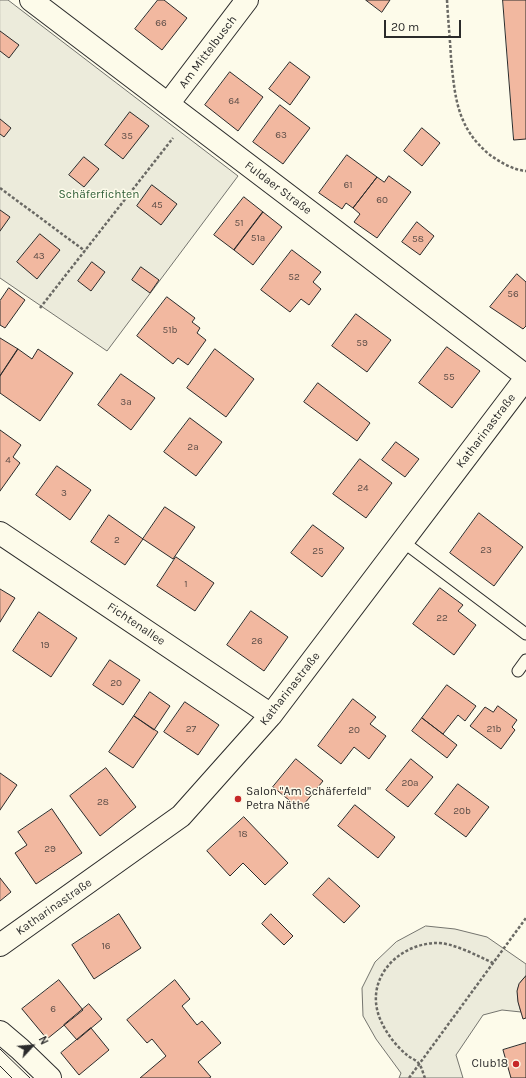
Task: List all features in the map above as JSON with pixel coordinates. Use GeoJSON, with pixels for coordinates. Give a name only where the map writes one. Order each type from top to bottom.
{"type":"FeatureCollection","features":[{"type":"Feature","properties":{"kind":"street","name":"Fuldaer Straße"},"geometry":{"type":"LineString","coordinates":[[30,0],[526,377]]}},
{"type":"Feature","properties":{"kind":"street","name":"Am Mittelbusch"},"geometry":{"type":"LineString","coordinates":[[168,104],[247,0]]}},
{"type":"Feature","properties":{"kind":"street","name":"Katharinastraße"},"geometry":{"type":"LineString","coordinates":[[0,945],[181,816],[271,715],[526,377]]}},
{"type":"Feature","properties":{"kind":"street","name":"Fichtenallee"},"geometry":{"type":"LineString","coordinates":[[0,533],[271,715]]}},
{"type":"Feature","properties":{"kind":"street"},"geometry":{"type":"LineString","coordinates":[[0,1032],[50,1078]]}},
{"type":"Feature","properties":{"kind":"lane"},"geometry":{"type":"LineString","coordinates":[[402,541],[526,634]]}},
{"type":"Feature","properties":{"kind":"lane"},"geometry":{"type":"LineString","coordinates":[[518,671],[526,660]]}},
{"type":"Feature","properties":{"kind":"path"},"geometry":{"type":"LineString","coordinates":[[447,0],[454,93],[463,124],[472,137],[495,159],[509,166],[526,171]]}},
{"type":"Feature","properties":{"kind":"path"},"geometry":{"type":"LineString","coordinates":[[40,308],[188,120]]}},
{"type":"Feature","properties":{"kind":"path"},"geometry":{"type":"LineString","coordinates":[[0,188],[85,251]]}},
{"type":"Feature","properties":{"kind":"path"},"geometry":{"type":"LineString","coordinates":[[409,1078],[526,918]]}},
{"type":"Feature","properties":{"kind":"path"},"geometry":{"type":"LineString","coordinates":[[425,1078],[419,1063],[406,1054],[389,1035],[381,1022],[376,1007],[379,982],[385,968],[394,959],[408,950],[422,945],[437,943],[451,946],[493,963]]}},
{"type":"Feature","properties":{"kind":"green space","name":"Schäferfichten"},"geometry":{"type":"Polygon","coordinates":[[[0,0],[8,0],[238,176],[107,351],[0,278],[0,0]]]}},
{"type":"Feature","properties":{"kind":"green space"},"geometry":{"type":"Polygon","coordinates":[[[426,926],[455,929],[487,937],[526,964],[526,976],[518,988],[518,1002],[521,1012],[502,1010],[483,1015],[456,1055],[463,1078],[399,1078],[401,1073],[376,1039],[363,1016],[362,988],[375,962],[396,942],[426,926]]]}},
{"type":"Feature","properties":{"kind":"building"},"geometry":{"type":"Polygon","coordinates":[[[158,0],[164,0],[187,18],[162,50],[135,29],[158,0]]]}},
{"type":"Feature","properties":{"kind":"building"},"geometry":{"type":"Polygon","coordinates":[[[366,0],[390,0],[382,12],[366,0]]]}},
{"type":"Feature","properties":{"kind":"building"},"geometry":{"type":"Polygon","coordinates":[[[503,0],[526,0],[526,139],[514,140],[503,0]]]}},
{"type":"Feature","properties":{"kind":"building"},"geometry":{"type":"Polygon","coordinates":[[[0,31],[19,45],[9,58],[0,51],[0,31]]]}},
{"type":"Feature","properties":{"kind":"building"},"geometry":{"type":"Polygon","coordinates":[[[290,62],[310,77],[290,105],[269,89],[290,62]]]}},
{"type":"Feature","properties":{"kind":"building"},"geometry":{"type":"Polygon","coordinates":[[[230,72],[263,97],[238,131],[205,105],[230,72]]]}},
{"type":"Feature","properties":{"kind":"building"},"geometry":{"type":"Polygon","coordinates":[[[280,105],[310,128],[283,164],[253,142],[280,105]]]}},
{"type":"Feature","properties":{"kind":"building"},"geometry":{"type":"Polygon","coordinates":[[[130,112],[149,126],[123,159],[105,145],[130,112]]]}},
{"type":"Feature","properties":{"kind":"building"},"geometry":{"type":"Polygon","coordinates":[[[0,119],[11,128],[4,137],[0,134],[0,119]]]}},
{"type":"Feature","properties":{"kind":"building"},"geometry":{"type":"Polygon","coordinates":[[[422,128],[440,143],[422,166],[404,151],[422,128]]]}},
{"type":"Feature","properties":{"kind":"building"},"geometry":{"type":"Polygon","coordinates":[[[347,155],[377,177],[353,208],[346,203],[342,209],[319,193],[347,155]]]}},
{"type":"Feature","properties":{"kind":"building"},"geometry":{"type":"Polygon","coordinates":[[[84,157],[99,169],[84,187],[69,175],[84,157]]]}},
{"type":"Feature","properties":{"kind":"building"},"geometry":{"type":"Polygon","coordinates":[[[389,176],[411,192],[377,238],[354,222],[360,214],[353,208],[377,177],[384,182],[389,176]]]}},
{"type":"Feature","properties":{"kind":"building"},"geometry":{"type":"Polygon","coordinates":[[[152,185],[177,204],[161,225],[137,206],[152,185]]]}},
{"type":"Feature","properties":{"kind":"building"},"geometry":{"type":"Polygon","coordinates":[[[244,197],[263,212],[234,250],[214,235],[244,197]]]}},
{"type":"Feature","properties":{"kind":"building"},"geometry":{"type":"Polygon","coordinates":[[[0,210],[10,217],[0,231],[0,210]]]}},
{"type":"Feature","properties":{"kind":"building"},"geometry":{"type":"Polygon","coordinates":[[[263,212],[282,227],[253,265],[234,250],[263,212]]]}},
{"type":"Feature","properties":{"kind":"building"},"geometry":{"type":"Polygon","coordinates":[[[417,222],[434,236],[420,255],[402,242],[417,222]]]}},
{"type":"Feature","properties":{"kind":"building"},"geometry":{"type":"Polygon","coordinates":[[[40,234],[60,250],[37,279],[17,262],[40,234]]]}},
{"type":"Feature","properties":{"kind":"building"},"geometry":{"type":"Polygon","coordinates":[[[292,250],[321,272],[313,282],[321,289],[309,305],[301,299],[290,312],[261,290],[292,250]]]}},
{"type":"Feature","properties":{"kind":"building"},"geometry":{"type":"Polygon","coordinates":[[[92,262],[105,272],[91,291],[78,281],[92,262]]]}},
{"type":"Feature","properties":{"kind":"building"},"geometry":{"type":"Polygon","coordinates":[[[141,267],[159,280],[150,293],[132,280],[141,267]]]}},
{"type":"Feature","properties":{"kind":"building"},"geometry":{"type":"Polygon","coordinates":[[[517,274],[526,282],[526,326],[523,329],[490,307],[517,274]]]}},
{"type":"Feature","properties":{"kind":"building"},"geometry":{"type":"Polygon","coordinates":[[[9,288],[25,300],[5,328],[0,325],[0,301],[9,288]]]}},
{"type":"Feature","properties":{"kind":"building"},"geometry":{"type":"Polygon","coordinates":[[[167,297],[195,318],[192,322],[200,328],[197,333],[206,340],[188,365],[178,358],[173,364],[137,336],[167,297]]]}},
{"type":"Feature","properties":{"kind":"building"},"geometry":{"type":"Polygon","coordinates":[[[356,314],[391,340],[367,372],[332,346],[356,314]]]}},
{"type":"Feature","properties":{"kind":"building"},"geometry":{"type":"Polygon","coordinates":[[[0,338],[18,349],[0,376],[0,338]]]}},
{"type":"Feature","properties":{"kind":"building"},"geometry":{"type":"Polygon","coordinates":[[[447,347],[480,371],[452,408],[419,383],[447,347]]]}},
{"type":"Feature","properties":{"kind":"building"},"geometry":{"type":"Polygon","coordinates":[[[18,349],[32,359],[38,349],[73,373],[40,421],[0,393],[0,376],[18,349]]]}},
{"type":"Feature","properties":{"kind":"building"},"geometry":{"type":"Polygon","coordinates":[[[215,349],[254,379],[226,417],[187,388],[215,349]]]}},
{"type":"Feature","properties":{"kind":"building"},"geometry":{"type":"Polygon","coordinates":[[[121,374],[155,398],[131,430],[98,405],[121,374]]]}},
{"type":"Feature","properties":{"kind":"building"},"geometry":{"type":"Polygon","coordinates":[[[318,383],[370,423],[357,441],[304,402],[318,383]]]}},
{"type":"Feature","properties":{"kind":"building"},"geometry":{"type":"Polygon","coordinates":[[[190,418],[222,442],[196,476],[164,452],[190,418]]]}},
{"type":"Feature","properties":{"kind":"building"},"geometry":{"type":"Polygon","coordinates":[[[0,430],[21,445],[13,457],[20,463],[0,491],[0,430]]]}},
{"type":"Feature","properties":{"kind":"building"},"geometry":{"type":"Polygon","coordinates":[[[396,442],[419,459],[405,477],[382,460],[396,442]]]}},
{"type":"Feature","properties":{"kind":"building"},"geometry":{"type":"Polygon","coordinates":[[[360,459],[392,483],[366,518],[333,494],[360,459]]]}},
{"type":"Feature","properties":{"kind":"building"},"geometry":{"type":"Polygon","coordinates":[[[57,466],[91,490],[70,520],[36,495],[57,466]]]}},
{"type":"Feature","properties":{"kind":"building"},"geometry":{"type":"Polygon","coordinates":[[[165,507],[195,527],[173,559],[143,539],[165,507]]]}},
{"type":"Feature","properties":{"kind":"building"},"geometry":{"type":"Polygon","coordinates":[[[479,513],[523,547],[494,586],[450,553],[479,513]]]}},
{"type":"Feature","properties":{"kind":"building"},"geometry":{"type":"Polygon","coordinates":[[[109,515],[143,539],[125,565],[91,542],[109,515]]]}},
{"type":"Feature","properties":{"kind":"building"},"geometry":{"type":"Polygon","coordinates":[[[313,525],[344,548],[322,577],[291,553],[313,525]]]}},
{"type":"Feature","properties":{"kind":"building"},"geometry":{"type":"Polygon","coordinates":[[[176,557],[214,583],[195,611],[157,586],[176,557]]]}},
{"type":"Feature","properties":{"kind":"building"},"geometry":{"type":"Polygon","coordinates":[[[440,588],[463,605],[458,611],[476,625],[454,655],[413,624],[440,588]]]}},
{"type":"Feature","properties":{"kind":"building"},"geometry":{"type":"Polygon","coordinates":[[[0,589],[15,598],[0,622],[0,589]]]}},
{"type":"Feature","properties":{"kind":"building"},"geometry":{"type":"Polygon","coordinates":[[[251,611],[288,637],[264,671],[227,645],[251,611]]]}},
{"type":"Feature","properties":{"kind":"building"},"geometry":{"type":"Polygon","coordinates":[[[39,612],[77,638],[51,677],[13,651],[39,612]]]}},
{"type":"Feature","properties":{"kind":"building"},"geometry":{"type":"Polygon","coordinates":[[[110,660],[140,680],[123,705],[93,685],[110,660]]]}},
{"type":"Feature","properties":{"kind":"building"},"geometry":{"type":"Polygon","coordinates":[[[447,685],[476,706],[465,721],[458,715],[443,734],[422,718],[447,685]]]}},
{"type":"Feature","properties":{"kind":"building"},"geometry":{"type":"Polygon","coordinates":[[[150,692],[170,706],[154,730],[134,716],[150,692]]]}},
{"type":"Feature","properties":{"kind":"building"},"geometry":{"type":"Polygon","coordinates":[[[353,699],[376,717],[370,724],[386,736],[369,759],[354,747],[341,764],[318,746],[353,699]]]}},
{"type":"Feature","properties":{"kind":"building"},"geometry":{"type":"Polygon","coordinates":[[[185,702],[219,725],[198,755],[164,732],[185,702]]]}},
{"type":"Feature","properties":{"kind":"building"},"geometry":{"type":"Polygon","coordinates":[[[498,706],[517,720],[512,727],[515,730],[501,749],[470,726],[485,707],[493,712],[498,706]]]}},
{"type":"Feature","properties":{"kind":"building"},"geometry":{"type":"Polygon","coordinates":[[[134,716],[158,732],[133,768],[109,752],[134,716]]]}},
{"type":"Feature","properties":{"kind":"building"},"geometry":{"type":"Polygon","coordinates":[[[422,718],[457,745],[447,758],[412,731],[422,718]]]}},
{"type":"Feature","properties":{"kind":"building"},"geometry":{"type":"Polygon","coordinates":[[[296,759],[323,781],[300,809],[273,787],[296,759]]]}},
{"type":"Feature","properties":{"kind":"building"},"geometry":{"type":"Polygon","coordinates":[[[411,759],[433,777],[408,807],[386,790],[411,759]]]}},
{"type":"Feature","properties":{"kind":"building"},"geometry":{"type":"Polygon","coordinates":[[[106,768],[136,807],[100,836],[70,796],[106,768]]]}},
{"type":"Feature","properties":{"kind":"building"},"geometry":{"type":"Polygon","coordinates":[[[0,773],[17,785],[0,810],[0,773]]]}},
{"type":"Feature","properties":{"kind":"building"},"geometry":{"type":"Polygon","coordinates":[[[458,784],[489,807],[466,837],[435,814],[458,784]]]}},
{"type":"Feature","properties":{"kind":"building"},"geometry":{"type":"Polygon","coordinates":[[[355,805],[395,837],[378,858],[338,826],[355,805]]]}},
{"type":"Feature","properties":{"kind":"building"},"geometry":{"type":"Polygon","coordinates":[[[52,809],[82,853],[36,884],[15,853],[27,845],[18,832],[52,809]]]}},
{"type":"Feature","properties":{"kind":"building"},"geometry":{"type":"Polygon","coordinates":[[[244,817],[288,863],[265,885],[243,863],[230,876],[207,851],[244,817]]]}},
{"type":"Feature","properties":{"kind":"building"},"geometry":{"type":"Polygon","coordinates":[[[0,878],[11,892],[0,901],[0,878]]]}},
{"type":"Feature","properties":{"kind":"building"},"geometry":{"type":"Polygon","coordinates":[[[329,878],[360,906],[344,923],[313,895],[329,878]]]}},
{"type":"Feature","properties":{"kind":"building"},"geometry":{"type":"Polygon","coordinates":[[[119,914],[141,948],[94,979],[72,945],[119,914]]]}},
{"type":"Feature","properties":{"kind":"building"},"geometry":{"type":"Polygon","coordinates":[[[271,914],[293,936],[284,945],[262,924],[271,914]]]}},
{"type":"Feature","properties":{"kind":"building"},"geometry":{"type":"Polygon","coordinates":[[[526,976],[526,1018],[523,1019],[518,1002],[517,991],[519,984],[526,976]]]}},
{"type":"Feature","properties":{"kind":"building"},"geometry":{"type":"Polygon","coordinates":[[[59,980],[83,1010],[47,1039],[22,1009],[59,980]]]}},
{"type":"Feature","properties":{"kind":"building"},"geometry":{"type":"Polygon","coordinates":[[[175,980],[190,999],[182,1006],[197,1025],[202,1021],[221,1043],[198,1062],[211,1077],[140,1078],[166,1056],[152,1039],[147,1043],[127,1020],[175,980]]]}},
{"type":"Feature","properties":{"kind":"building"},"geometry":{"type":"Polygon","coordinates":[[[89,1004],[102,1019],[77,1040],[64,1025],[89,1004]]]}},
{"type":"Feature","properties":{"kind":"building"},"geometry":{"type":"Polygon","coordinates":[[[91,1028],[109,1050],[79,1075],[61,1053],[91,1028]]]}},
{"type":"Feature","properties":{"kind":"building","name":"Club18"},"geometry":{"type":"Polygon","coordinates":[[[526,1043],[526,1078],[511,1078],[503,1050],[526,1043]]]}},
{"type":"Feature","properties":{"kind":"tram line"},"geometry":{"type":"LineString","coordinates":[[0,1049],[30,1078]]}},
{"type":"Feature","properties":{"kind":"tram line"},"geometry":{"type":"LineString","coordinates":[[0,1066],[12,1078]]}},
{"type":"Feature","properties":{"kind":"place","name":"Salon \"Am Schäferfeld\" Petra Näthe"},"geometry":{"type":"Point","coordinates":[238,799]}},
{"type":"Feature","properties":{"kind":"place","name":"Club18"},"geometry":{"type":"Point","coordinates":[516,1064]}}]}
